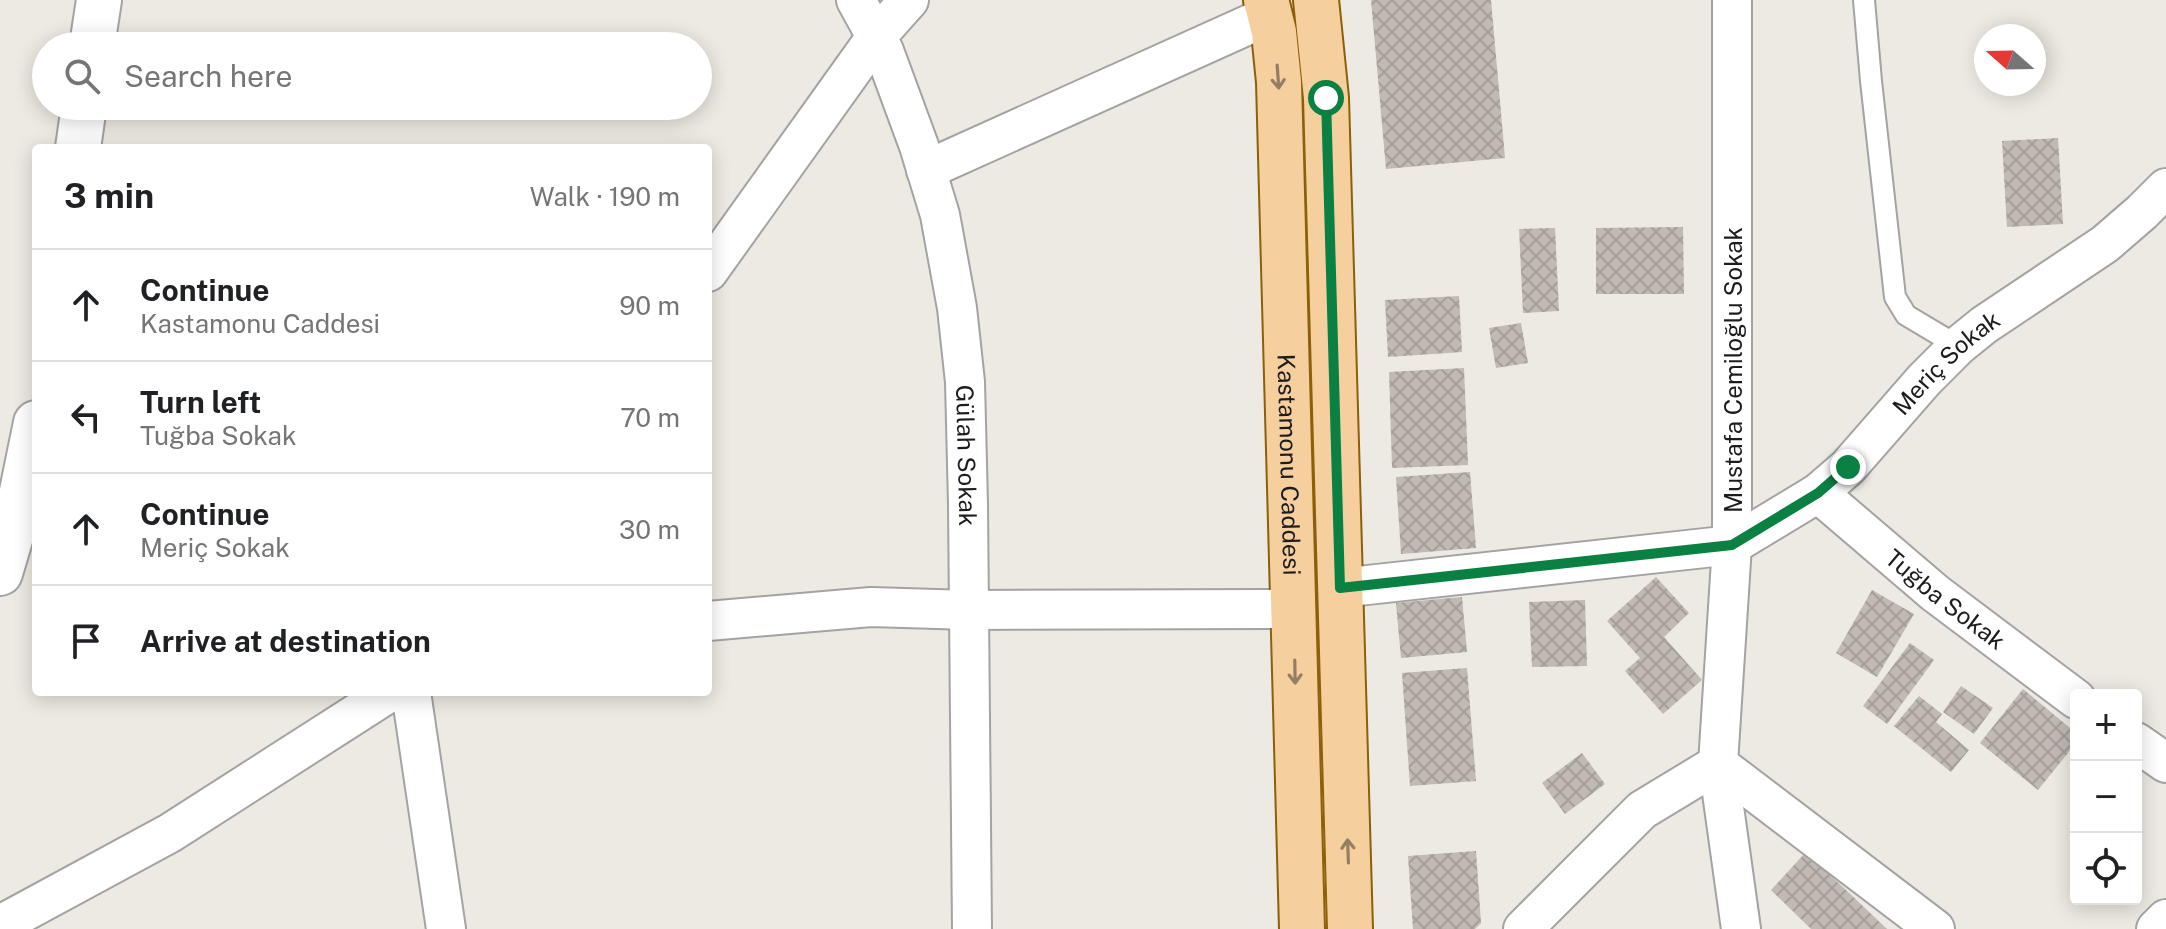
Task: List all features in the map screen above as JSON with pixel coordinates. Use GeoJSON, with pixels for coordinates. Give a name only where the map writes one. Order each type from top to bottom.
{"type":"FeatureCollection","features":[{"type":"Feature","properties":{"kind":"main road","name":"Kastamonu Caddesi"},"geometry":{"type":"LineString","coordinates":[[1316,0],[1326,98],[1350,929]]}},
{"type":"Feature","properties":{"kind":"main road","name":"Kastamonu Caddesi"},"geometry":{"type":"LineString","coordinates":[[1268,7],[1279,82],[1302,929]]}},
{"type":"Feature","properties":{"kind":"street"},"geometry":{"type":"LineString","coordinates":[[94,32],[99,0]]}},
{"type":"Feature","properties":{"kind":"street","name":"Gülah Sokak"},"geometry":{"type":"LineString","coordinates":[[856,0],[884,51],[926,170],[940,215],[954,293],[965,382],[972,929]]}},
{"type":"Feature","properties":{"kind":"street"},"geometry":{"type":"LineString","coordinates":[[712,266],[876,37],[909,0]]}},
{"type":"Feature","properties":{"kind":"street","name":"Mustafa Cemiloğlu Sokak"},"geometry":{"type":"LineString","coordinates":[[1732,0],[1732,545],[1718,764],[1741,929]]}},
{"type":"Feature","properties":{"kind":"street"},"geometry":{"type":"LineString","coordinates":[[926,170],[1268,7]]}},
{"type":"Feature","properties":{"kind":"street"},"geometry":{"type":"LineString","coordinates":[[79,144],[82,120]]}},
{"type":"Feature","properties":{"kind":"street","name":"Meriç Sokak"},"geometry":{"type":"LineString","coordinates":[[1732,545],[1818,493],[1848,467],[1958,346],[1984,325],[2105,244],[2166,188]]}},
{"type":"Feature","properties":{"kind":"street"},"geometry":{"type":"LineString","coordinates":[[0,573],[17,516],[32,443]]}},
{"type":"Feature","properties":{"kind":"street","name":"Tuğba Sokak"},"geometry":{"type":"LineString","coordinates":[[1818,493],[1935,593],[2070,694]]}},
{"type":"Feature","properties":{"kind":"street"},"geometry":{"type":"LineString","coordinates":[[1340,588],[1732,545]]}},
{"type":"Feature","properties":{"kind":"street"},"geometry":{"type":"LineString","coordinates":[[712,621],[871,607],[969,610],[1293,609]]}},
{"type":"Feature","properties":{"kind":"street"},"geometry":{"type":"LineString","coordinates":[[0,925],[170,833],[384,696]]}},
{"type":"Feature","properties":{"kind":"street"},"geometry":{"type":"LineString","coordinates":[[412,696],[446,929]]}},
{"type":"Feature","properties":{"kind":"street"},"geometry":{"type":"LineString","coordinates":[[2142,746],[2166,763]]}},
{"type":"Feature","properties":{"kind":"street"},"geometry":{"type":"LineString","coordinates":[[1523,929],[1642,810],[1718,764],[1935,929]]}},
{"type":"Feature","properties":{"kind":"street"},"geometry":{"type":"LineString","coordinates":[[2156,929],[2166,919]]}},
{"type":"Feature","properties":{"kind":"lane"},"geometry":{"type":"LineString","coordinates":[[1864,0],[1895,297],[1906,315],[1958,346]]}},
{"type":"Feature","properties":{"kind":"building"},"geometry":{"type":"Polygon","coordinates":[[[1371,0],[1491,0],[1505,158],[1386,169],[1371,0]]]}},
{"type":"Feature","properties":{"kind":"building"},"geometry":{"type":"Polygon","coordinates":[[[2058,138],[2063,224],[2007,227],[2002,141],[2058,138]]]}},
{"type":"Feature","properties":{"kind":"building"},"geometry":{"type":"Polygon","coordinates":[[[1683,227],[1684,294],[1596,294],[1596,228],[1683,227]]]}},
{"type":"Feature","properties":{"kind":"building"},"geometry":{"type":"Polygon","coordinates":[[[1555,228],[1559,311],[1523,313],[1519,229],[1555,228]]]}},
{"type":"Feature","properties":{"kind":"building"},"geometry":{"type":"Polygon","coordinates":[[[1459,296],[1462,352],[1388,357],[1385,300],[1459,296]]]}},
{"type":"Feature","properties":{"kind":"building"},"geometry":{"type":"Polygon","coordinates":[[[1521,323],[1528,363],[1496,368],[1489,328],[1521,323]]]}},
{"type":"Feature","properties":{"kind":"building"},"geometry":{"type":"Polygon","coordinates":[[[1464,368],[1468,465],[1392,468],[1389,372],[1464,368]]]}},
{"type":"Feature","properties":{"kind":"building"},"geometry":{"type":"Polygon","coordinates":[[[1470,472],[1476,548],[1401,554],[1396,477],[1470,472]]]}},
{"type":"Feature","properties":{"kind":"building"},"geometry":{"type":"Polygon","coordinates":[[[1656,577],[1689,613],[1664,637],[1702,680],[1663,714],[1625,671],[1640,658],[1607,621],[1656,577]]]}},
{"type":"Feature","properties":{"kind":"building"},"geometry":{"type":"Polygon","coordinates":[[[1872,590],[1914,614],[1877,677],[1836,653],[1872,590]]]}},
{"type":"Feature","properties":{"kind":"building"},"geometry":{"type":"Polygon","coordinates":[[[1462,597],[1467,652],[1401,658],[1396,603],[1462,597]]]}},
{"type":"Feature","properties":{"kind":"building"},"geometry":{"type":"Polygon","coordinates":[[[1585,600],[1587,666],[1532,667],[1529,602],[1585,600]]]}},
{"type":"Feature","properties":{"kind":"building"},"geometry":{"type":"Polygon","coordinates":[[[1910,643],[1934,660],[1887,724],[1863,706],[1910,643]]]}},
{"type":"Feature","properties":{"kind":"building"},"geometry":{"type":"Polygon","coordinates":[[[1467,668],[1476,781],[1410,786],[1402,673],[1467,668]]]}},
{"type":"Feature","properties":{"kind":"building"},"geometry":{"type":"Polygon","coordinates":[[[1961,686],[1993,708],[1974,734],[1943,712],[1961,686]]]}},
{"type":"Feature","properties":{"kind":"building"},"geometry":{"type":"Polygon","coordinates":[[[2023,689],[2070,728],[2070,750],[2038,790],[1980,743],[2023,689]]]}},
{"type":"Feature","properties":{"kind":"building"},"geometry":{"type":"Polygon","coordinates":[[[1919,696],[1942,714],[1936,722],[1969,750],[1951,772],[1894,726],[1919,696]]]}},
{"type":"Feature","properties":{"kind":"building"},"geometry":{"type":"Polygon","coordinates":[[[1582,753],[1605,784],[1565,814],[1542,783],[1582,753]]]}},
{"type":"Feature","properties":{"kind":"building"},"geometry":{"type":"Polygon","coordinates":[[[1476,851],[1481,923],[1475,929],[1413,929],[1408,856],[1476,851]]]}},
{"type":"Feature","properties":{"kind":"building"},"geometry":{"type":"Polygon","coordinates":[[[1806,852],[1887,929],[1811,929],[1771,890],[1806,852]]]}},
{"type":"Feature","properties":{"kind":"route"},"geometry":{"type":"LineString","coordinates":[[1326,98],[1340,588],[1732,545],[1818,493],[1848,467]]}}]}
